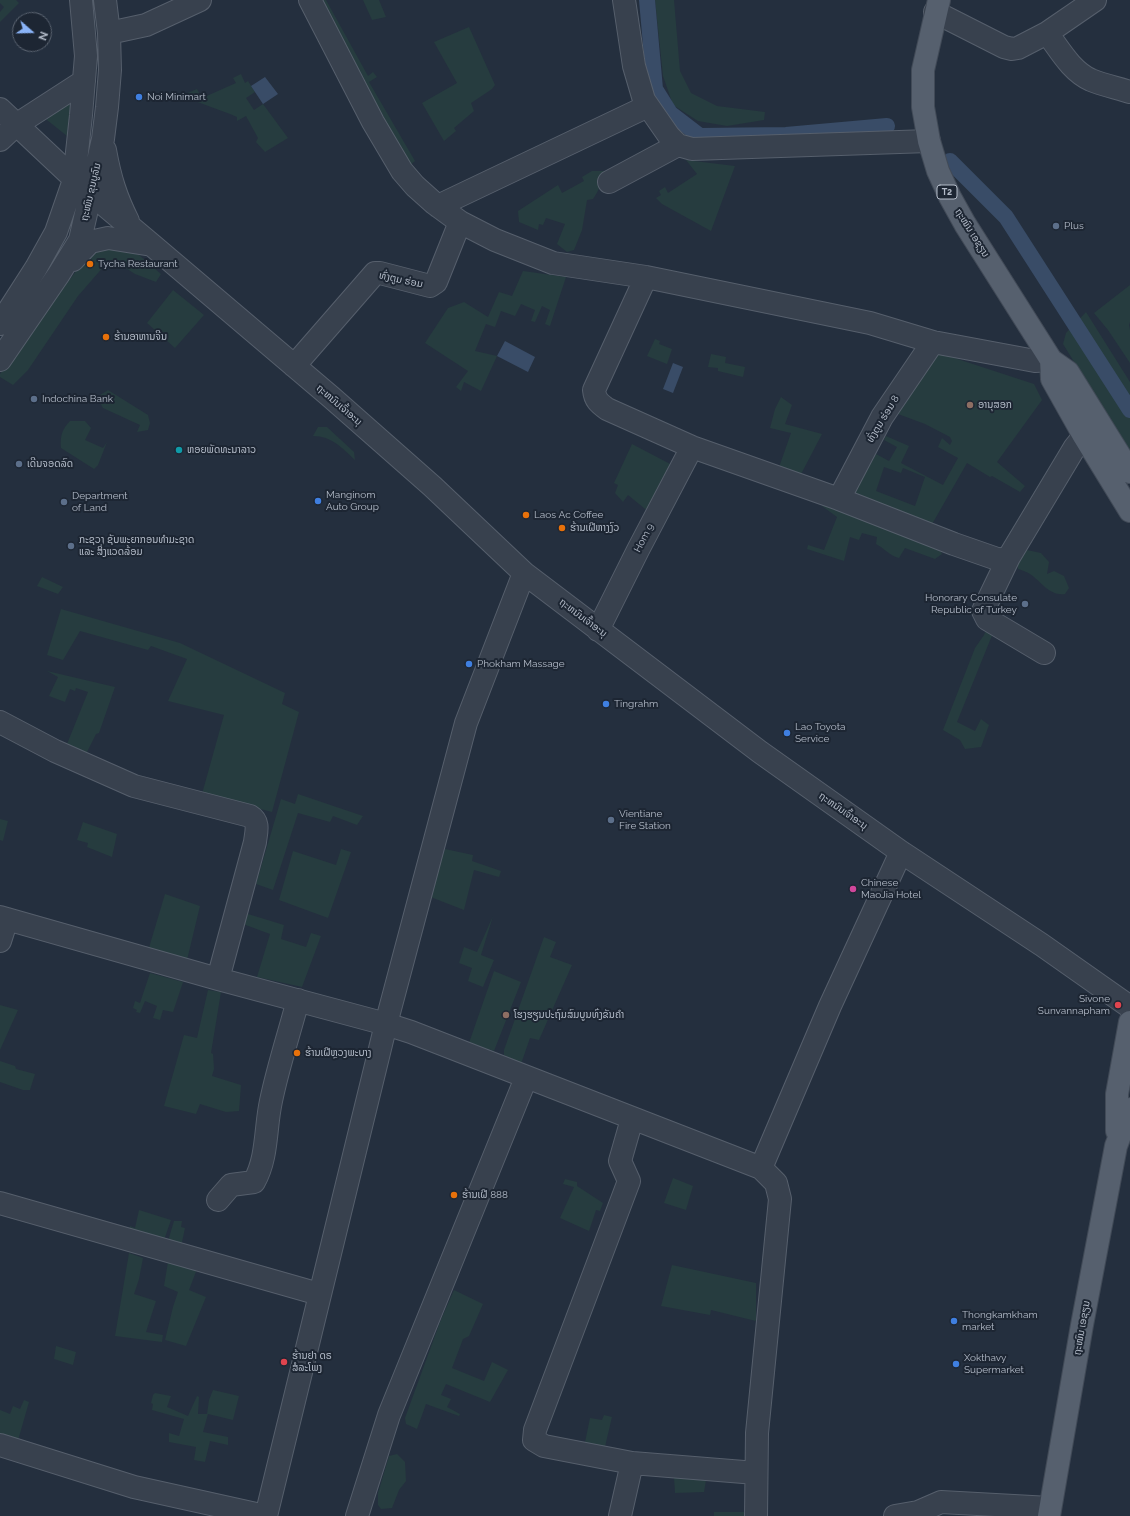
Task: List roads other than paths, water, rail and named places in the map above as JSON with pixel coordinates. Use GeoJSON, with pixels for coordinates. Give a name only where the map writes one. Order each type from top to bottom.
{"type":"FeatureCollection","features":[{"type":"Feature","properties":{"kind":"main road","name":"ຖະໜົນ ເອຊຽນ"},"geometry":{"type":"LineString","coordinates":[[937,6],[922,70],[923,107],[929,141],[938,171],[954,204],[1051,360],[1068,372],[1130,472]]}},
{"type":"Feature","properties":{"kind":"main road","name":"ຖະໜົນ ເອຊຽນ"},"geometry":{"type":"LineString","coordinates":[[1051,360],[1052,379],[1084,436],[1130,511]]}},
{"type":"Feature","properties":{"kind":"main road","name":"ຖະໜົນ ເອຊຽນ"},"geometry":{"type":"LineString","coordinates":[[1049,1512],[1117,1140],[1117,1094],[1130,1022]]}},
{"type":"Feature","properties":{"kind":"main road","name":"ຖະໜົນ ເອຊຽນ"},"geometry":{"type":"LineString","coordinates":[[1117,1140],[1130,1109]]}},
{"type":"Feature","properties":{"kind":"street","name":"ຖະໜົນ ຂຸນບູລົມ"},"geometry":{"type":"LineString","coordinates":[[0,324],[36,268],[56,232],[74,180],[86,56],[81,0]]}},
{"type":"Feature","properties":{"kind":"street","name":"ຖະໜົນ ຂຸນບູລົມ"},"geometry":{"type":"LineString","coordinates":[[0,360],[59,274],[80,240],[103,139],[110,70],[106,0]]}},
{"type":"Feature","properties":{"kind":"street"},"geometry":{"type":"LineString","coordinates":[[109,33],[146,25],[200,0]]}},
{"type":"Feature","properties":{"kind":"street"},"geometry":{"type":"LineString","coordinates":[[310,0],[373,122],[402,171],[415,186],[438,206],[460,222],[495,240],[553,263],[646,277],[870,323],[933,342],[1035,361],[1051,360]]}},
{"type":"Feature","properties":{"kind":"street"},"geometry":{"type":"LineString","coordinates":[[624,0],[634,66],[644,100],[668,136],[678,145],[692,149],[929,141]]}},
{"type":"Feature","properties":{"kind":"street"},"geometry":{"type":"LineString","coordinates":[[937,6],[1004,47],[1012,49],[1018,48],[1047,33],[1095,0]]}},
{"type":"Feature","properties":{"kind":"street"},"geometry":{"type":"LineString","coordinates":[[1047,33],[1073,67],[1082,74],[1092,80],[1130,92]]}},
{"type":"Feature","properties":{"kind":"street"},"geometry":{"type":"LineString","coordinates":[[0,140],[16,125],[84,81]]}},
{"type":"Feature","properties":{"kind":"street"},"geometry":{"type":"LineString","coordinates":[[438,206],[648,106]]}},
{"type":"Feature","properties":{"kind":"street","name":"ຖະຫນົນເຈົ້າອະນຸ"},"geometry":{"type":"LineString","coordinates":[[0,109],[74,180],[294,366],[432,486],[524,573],[760,752],[902,852],[1042,945],[1130,1006]]}},
{"type":"Feature","properties":{"kind":"street"},"geometry":{"type":"LineString","coordinates":[[103,139],[110,176],[119,202],[132,228]]}},
{"type":"Feature","properties":{"kind":"street"},"geometry":{"type":"LineString","coordinates":[[608,182],[678,145]]}},
{"type":"Feature","properties":{"kind":"street","name":"ທົ່ງຕູມ ຮ່ອມ"},"geometry":{"type":"LineString","coordinates":[[294,366],[375,274],[380,273],[430,286],[436,282],[460,222]]}},
{"type":"Feature","properties":{"kind":"street"},"geometry":{"type":"LineString","coordinates":[[59,274],[90,242],[108,238],[152,245]]}},
{"type":"Feature","properties":{"kind":"street"},"geometry":{"type":"LineString","coordinates":[[646,277],[594,390],[598,403],[607,409],[692,447],[839,499],[954,544],[1000,560],[1009,557]]}},
{"type":"Feature","properties":{"kind":"street","name":"ທົ່ງຕູມ ຮ່ອມ 8"},"geometry":{"type":"LineString","coordinates":[[839,499],[882,417],[933,342]]}},
{"type":"Feature","properties":{"kind":"street"},"geometry":{"type":"LineString","coordinates":[[1044,653],[987,619],[983,611],[1009,557],[1075,447],[1084,436]]}},
{"type":"Feature","properties":{"kind":"street","name":"Hom 9"},"geometry":{"type":"LineString","coordinates":[[598,630],[692,447]]}},
{"type":"Feature","properties":{"kind":"street"},"geometry":{"type":"LineString","coordinates":[[0,1445],[134,1487],[266,1516],[386,1024],[466,723],[524,573]]}},
{"type":"Feature","properties":{"kind":"street"},"geometry":{"type":"LineString","coordinates":[[0,722],[54,751],[134,786],[250,816],[254,819],[257,824],[255,842],[218,979]]}},
{"type":"Feature","properties":{"kind":"street"},"geometry":{"type":"LineString","coordinates":[[761,1168],[830,1006],[902,852]]}},
{"type":"Feature","properties":{"kind":"street"},"geometry":{"type":"LineString","coordinates":[[0,941],[3,918],[218,979],[386,1024],[411,1032],[526,1078],[761,1168],[776,1183],[780,1200],[756,1433],[756,1516]]}},
{"type":"Feature","properties":{"kind":"street"},"geometry":{"type":"LineString","coordinates":[[218,1200],[231,1185],[254,1182],[258,1175],[267,1138],[267,1123],[270,1102],[298,1000]]}},
{"type":"Feature","properties":{"kind":"street"},"geometry":{"type":"LineString","coordinates":[[357,1516],[389,1415],[526,1078]]}},
{"type":"Feature","properties":{"kind":"street"},"geometry":{"type":"LineString","coordinates":[[632,1119],[620,1161],[628,1181],[535,1430],[534,1440],[544,1446],[632,1463],[756,1472]]}},
{"type":"Feature","properties":{"kind":"street"},"geometry":{"type":"LineString","coordinates":[[0,1202],[319,1294]]}},
{"type":"Feature","properties":{"kind":"street"},"geometry":{"type":"LineString","coordinates":[[620,1516],[632,1463]]}},
{"type":"Feature","properties":{"kind":"street"},"geometry":{"type":"LineString","coordinates":[[895,1516],[918,1512],[941,1502],[1049,1512]]}},
{"type":"Feature","properties":{"kind":"water"},"geometry":{"type":"Polygon","coordinates":[[[265,77],[278,94],[263,104],[251,86],[265,77]]]}},
{"type":"Feature","properties":{"kind":"water"},"geometry":{"type":"Polygon","coordinates":[[[505,341],[535,357],[528,372],[497,356],[505,341]]]}},
{"type":"Feature","properties":{"kind":"water"},"geometry":{"type":"Polygon","coordinates":[[[673,363],[683,367],[673,393],[663,389],[673,363]]]}},
{"type":"Feature","properties":{"kind":"waterway"},"geometry":{"type":"LineString","coordinates":[[647,0],[655,89],[670,113],[700,136],[786,135],[887,126]]}},
{"type":"Feature","properties":{"kind":"waterway"},"geometry":{"type":"LineString","coordinates":[[950,161],[1006,217],[1130,410]]}},
{"type":"Feature","properties":{"kind":"place","name":"Noi Minimart"},"geometry":{"type":"Point","coordinates":[139,97]}},
{"type":"Feature","properties":{"kind":"place","name":"Plus"},"geometry":{"type":"Point","coordinates":[1056,226]}},
{"type":"Feature","properties":{"kind":"place","name":"Tycha Restaurant"},"geometry":{"type":"Point","coordinates":[90,264]}},
{"type":"Feature","properties":{"kind":"place","name":"ຮ້ານອາຫານຈີນ"},"geometry":{"type":"Point","coordinates":[106,337]}},
{"type":"Feature","properties":{"kind":"place","name":"Indochina Bank"},"geometry":{"type":"Point","coordinates":[34,399]}},
{"type":"Feature","properties":{"kind":"place","name":"ອານຸສອກ"},"geometry":{"type":"Point","coordinates":[970,405]}},
{"type":"Feature","properties":{"kind":"place","name":"ຫອຍພັດທະນາລາວ"},"geometry":{"type":"Point","coordinates":[179,450]}},
{"type":"Feature","properties":{"kind":"place","name":"ເດີນຈອດລົດ"},"geometry":{"type":"Point","coordinates":[19,464]}},
{"type":"Feature","properties":{"kind":"place","name":"Manginom Auto Group"},"geometry":{"type":"Point","coordinates":[318,501]}},
{"type":"Feature","properties":{"kind":"place","name":"Department of Land"},"geometry":{"type":"Point","coordinates":[64,502]}},
{"type":"Feature","properties":{"kind":"place","name":"Laos Ac Coffee"},"geometry":{"type":"Point","coordinates":[526,515]}},
{"type":"Feature","properties":{"kind":"place","name":"ຮ້ານເຝີຫາງງົວ"},"geometry":{"type":"Point","coordinates":[562,528]}},
{"type":"Feature","properties":{"kind":"place","name":"ກະຊວງ ຊັບພະຍາກອນທຳມະຊາດ ແລະ ສິ່ງແວດລ້ອມ"},"geometry":{"type":"Point","coordinates":[71,546]}},
{"type":"Feature","properties":{"kind":"place","name":"Honorary Consulate Republic of Turkey"},"geometry":{"type":"Point","coordinates":[1025,604]}},
{"type":"Feature","properties":{"kind":"place","name":"Phokham Massage"},"geometry":{"type":"Point","coordinates":[469,664]}},
{"type":"Feature","properties":{"kind":"place","name":"Tingrahm"},"geometry":{"type":"Point","coordinates":[606,704]}},
{"type":"Feature","properties":{"kind":"place","name":"Lao Toyota Service"},"geometry":{"type":"Point","coordinates":[787,733]}},
{"type":"Feature","properties":{"kind":"place","name":"Vientiane Fire Station"},"geometry":{"type":"Point","coordinates":[611,820]}},
{"type":"Feature","properties":{"kind":"place","name":"Chinese MaoJia Hotel"},"geometry":{"type":"Point","coordinates":[853,889]}},
{"type":"Feature","properties":{"kind":"place","name":"Sivone Sunvannapham"},"geometry":{"type":"Point","coordinates":[1118,1005]}},
{"type":"Feature","properties":{"kind":"place","name":"ໂຮງຮຽນປະຖົມສົມບູນທົ່ງຂັນຄຳ"},"geometry":{"type":"Point","coordinates":[506,1015]}},
{"type":"Feature","properties":{"kind":"place","name":"ຮ້ານເຝີຫຼວງພະບາງ"},"geometry":{"type":"Point","coordinates":[297,1053]}},
{"type":"Feature","properties":{"kind":"place","name":"ຮ້ານເຝີ 888"},"geometry":{"type":"Point","coordinates":[454,1195]}},
{"type":"Feature","properties":{"kind":"place","name":"Thongkamkham market"},"geometry":{"type":"Point","coordinates":[954,1321]}},
{"type":"Feature","properties":{"kind":"place","name":"ຮ້ານຢາ ດຣ ສໍລະໂພງ"},"geometry":{"type":"Point","coordinates":[284,1362]}},
{"type":"Feature","properties":{"kind":"place","name":"Xokthavy Supermarket"},"geometry":{"type":"Point","coordinates":[956,1364]}}]}
